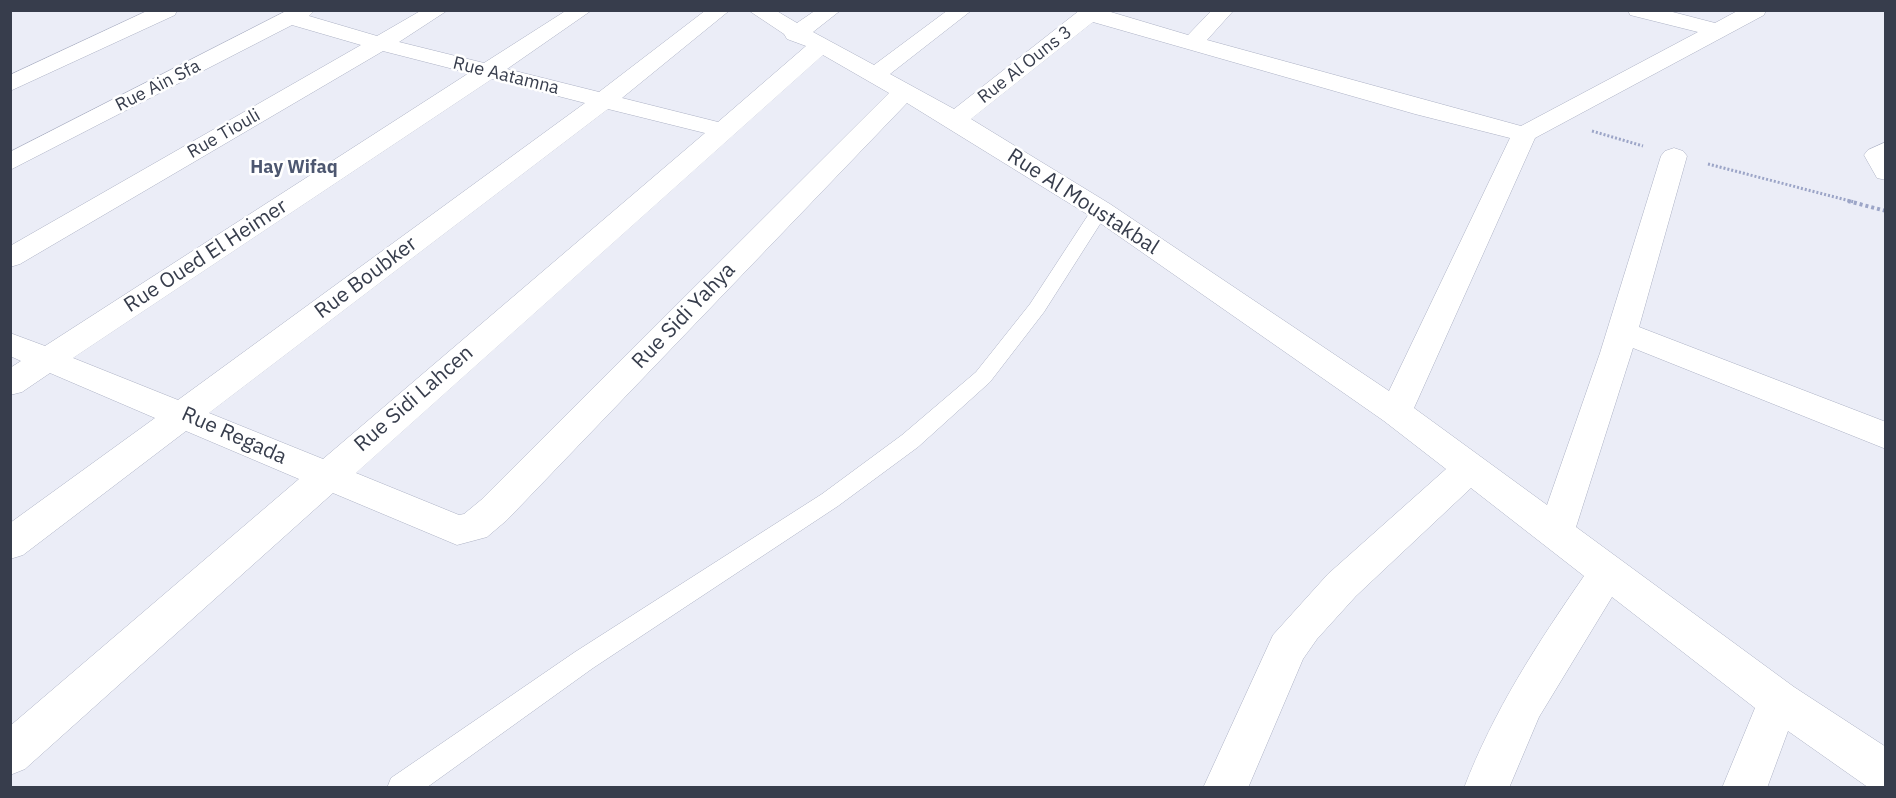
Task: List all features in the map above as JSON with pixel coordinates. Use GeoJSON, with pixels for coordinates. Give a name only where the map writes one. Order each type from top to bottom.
{"type":"FeatureCollection","features":[{"type":"Feature","properties":{"kind":"street"},"geometry":{"type":"LineString","coordinates":[[12,82],[167,10]]}},
{"type":"Feature","properties":{"kind":"street","name":"Rue Tiouli"},"geometry":{"type":"LineString","coordinates":[[10,258],[438,10]]}},
{"type":"Feature","properties":{"kind":"street","name":"Rue Oued El Heimer"},"geometry":{"type":"LineString","coordinates":[[10,384],[582,10]]}},
{"type":"Feature","properties":{"kind":"street","name":"Rue Boubker"},"geometry":{"type":"LineString","coordinates":[[10,543],[604,100],[720,10]]}},
{"type":"Feature","properties":{"kind":"street","name":"Rue Al Moustakbal"},"geometry":{"type":"LineString","coordinates":[[758,10],[807,40],[955,120],[1100,210],[1396,412],[1779,701],[1886,773]]}},
{"type":"Feature","properties":{"kind":"street","name":"Rue Sidi Lahcen"},"geometry":{"type":"LineString","coordinates":[[10,754],[722,130],[807,40],[831,10]]}},
{"type":"Feature","properties":{"kind":"street"},"geometry":{"type":"LineString","coordinates":[[875,75],[962,10]]}},
{"type":"Feature","properties":{"kind":"street"},"geometry":{"type":"LineString","coordinates":[[1192,43],[1224,10]]}},
{"type":"Feature","properties":{"kind":"street"},"geometry":{"type":"LineString","coordinates":[[1638,10],[1716,30]]}},
{"type":"Feature","properties":{"kind":"street"},"geometry":{"type":"LineString","coordinates":[[1396,412],[1524,134],[1756,10]]}},
{"type":"Feature","properties":{"kind":"street"},"geometry":{"type":"LineString","coordinates":[[1092,12],[1424,109],[1524,134]]}},
{"type":"Feature","properties":{"kind":"street","name":"Rue Al Ouns 3"},"geometry":{"type":"LineString","coordinates":[[955,120],[1092,12]]}},
{"type":"Feature","properties":{"kind":"street","name":"Rue Aatamna"},"geometry":{"type":"LineString","coordinates":[[298,14],[380,44],[722,130]]}},
{"type":"Feature","properties":{"kind":"street","name":"Rue Ain Sfa"},"geometry":{"type":"LineString","coordinates":[[10,162],[298,14]]}},
{"type":"Feature","properties":{"kind":"street","name":"Rue Sidi Yahya"},"geometry":{"type":"LineString","coordinates":[[457,530],[474,527],[494,510],[905,91]]}},
{"type":"Feature","properties":{"kind":"street"},"geometry":{"type":"LineString","coordinates":[[1886,150],[1877,155],[1886,172]]}},
{"type":"Feature","properties":{"kind":"street"},"geometry":{"type":"LineString","coordinates":[[1556,531],[1623,332],[1674,156]]}},
{"type":"Feature","properties":{"kind":"street"},"geometry":{"type":"LineString","coordinates":[[1623,332],[1886,436]]}},
{"type":"Feature","properties":{"kind":"street","name":"Rue Regada"},"geometry":{"type":"LineString","coordinates":[[10,344],[184,414],[457,530]]}},
{"type":"Feature","properties":{"kind":"street"},"geometry":{"type":"LineString","coordinates":[[1224,788],[1287,648],[1303,627],[1342,585],[1470,468]]}},
{"type":"Feature","properties":{"kind":"street"},"geometry":{"type":"LineString","coordinates":[[1486,788],[1499,749],[1522,703],[1608,572]]}},
{"type":"Feature","properties":{"kind":"street"},"geometry":{"type":"LineString","coordinates":[[1744,788],[1779,701]]}},
{"type":"Feature","properties":{"kind":"lane"},"geometry":{"type":"LineString","coordinates":[[401,788],[584,660],[830,500],[910,441],[983,377],[1008,348],[1100,210]]}},
{"type":"Feature","properties":{"kind":"path"},"geometry":{"type":"LineString","coordinates":[[1554,119],[1674,156],[1886,211]]}},
{"type":"Feature","properties":{"kind":"district","name":"Hay Wifaq"},"geometry":{"type":"Point","coordinates":[294,168]}}]}
